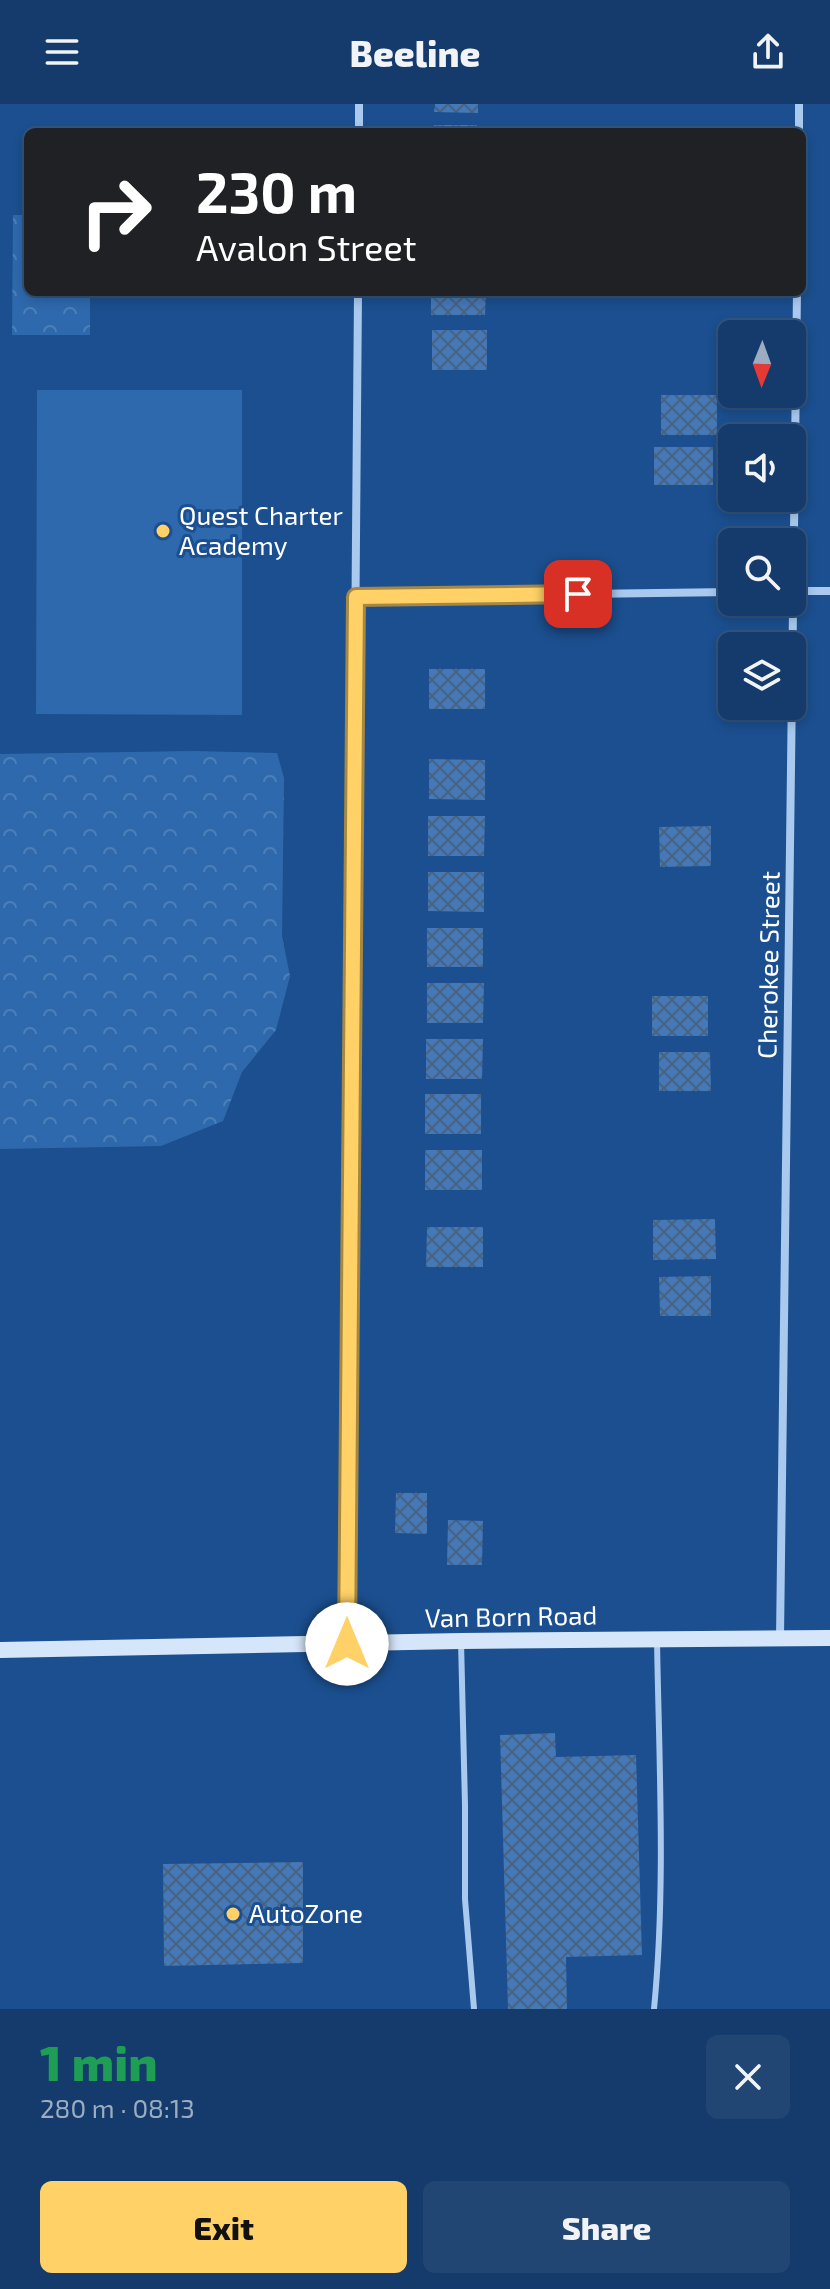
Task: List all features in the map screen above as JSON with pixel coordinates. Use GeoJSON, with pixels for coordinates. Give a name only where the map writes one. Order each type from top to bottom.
{"type":"FeatureCollection","features":[{"type":"Feature","properties":{"kind":"main road","name":"Van Born Road"},"geometry":{"type":"LineString","coordinates":[[0,1650],[830,1638]]}},
{"type":"Feature","properties":{"kind":"street"},"geometry":{"type":"LineString","coordinates":[[359,104],[359,128]]}},
{"type":"Feature","properties":{"kind":"street"},"geometry":{"type":"LineString","coordinates":[[799,104],[799,128]]}},
{"type":"Feature","properties":{"kind":"street"},"geometry":{"type":"LineString","coordinates":[[347,1644],[358,296]]}},
{"type":"Feature","properties":{"kind":"street","name":"Cherokee Street"},"geometry":{"type":"LineString","coordinates":[[794,528],[797,296]]}},
{"type":"Feature","properties":{"kind":"street"},"geometry":{"type":"LineString","coordinates":[[806,591],[830,591]]}},
{"type":"Feature","properties":{"kind":"street"},"geometry":{"type":"LineString","coordinates":[[356,597],[718,592]]}},
{"type":"Feature","properties":{"kind":"street","name":"Cherokee Street"},"geometry":{"type":"LineString","coordinates":[[780,1639],[793,616]]}},
{"type":"Feature","properties":{"kind":"lane"},"geometry":{"type":"LineString","coordinates":[[654,2009],[659,1958],[661,1859],[657,1640]]}},
{"type":"Feature","properties":{"kind":"lane"},"geometry":{"type":"LineString","coordinates":[[461,1641],[465,1899],[474,2009]]}},
{"type":"Feature","properties":{"kind":"green space"},"geometry":{"type":"Polygon","coordinates":[[[13,215],[24,215],[24,296],[90,296],[90,335],[12,335],[13,215]]]}},
{"type":"Feature","properties":{"kind":"green space"},"geometry":{"type":"Polygon","coordinates":[[[37,390],[242,390],[242,715],[36,714],[37,390]]]}},
{"type":"Feature","properties":{"kind":"green space"},"geometry":{"type":"Polygon","coordinates":[[[277,753],[284,778],[282,936],[290,976],[276,1030],[242,1072],[223,1121],[161,1146],[0,1149],[0,754],[277,753]]]}},
{"type":"Feature","properties":{"kind":"building"},"geometry":{"type":"Polygon","coordinates":[[[435,104],[478,104],[478,113],[434,112],[435,104]]]}},
{"type":"Feature","properties":{"kind":"building"},"geometry":{"type":"Polygon","coordinates":[[[434,125],[477,125],[477,128],[434,128],[434,125]]]}},
{"type":"Feature","properties":{"kind":"building"},"geometry":{"type":"Polygon","coordinates":[[[431,296],[486,296],[485,315],[431,315],[431,296]]]}},
{"type":"Feature","properties":{"kind":"building"},"geometry":{"type":"Polygon","coordinates":[[[432,330],[487,330],[487,370],[432,370],[432,330]]]}},
{"type":"Feature","properties":{"kind":"building"},"geometry":{"type":"Polygon","coordinates":[[[661,395],[717,395],[717,435],[661,435],[661,395]]]}},
{"type":"Feature","properties":{"kind":"building"},"geometry":{"type":"Polygon","coordinates":[[[654,447],[713,447],[713,485],[654,485],[654,447]]]}},
{"type":"Feature","properties":{"kind":"building"},"geometry":{"type":"Polygon","coordinates":[[[429,669],[485,669],[485,709],[429,709],[429,669]]]}},
{"type":"Feature","properties":{"kind":"building"},"geometry":{"type":"Polygon","coordinates":[[[429,759],[485,760],[485,800],[429,799],[429,759]]]}},
{"type":"Feature","properties":{"kind":"building"},"geometry":{"type":"Polygon","coordinates":[[[428,816],[485,816],[484,856],[428,856],[428,816]]]}},
{"type":"Feature","properties":{"kind":"building"},"geometry":{"type":"Polygon","coordinates":[[[711,826],[711,866],[660,867],[659,827],[711,826]]]}},
{"type":"Feature","properties":{"kind":"building"},"geometry":{"type":"Polygon","coordinates":[[[428,872],[484,872],[484,912],[428,911],[428,872]]]}},
{"type":"Feature","properties":{"kind":"building"},"geometry":{"type":"Polygon","coordinates":[[[427,928],[483,928],[483,967],[427,967],[427,928]]]}},
{"type":"Feature","properties":{"kind":"building"},"geometry":{"type":"Polygon","coordinates":[[[427,983],[484,983],[483,1023],[427,1023],[427,983]]]}},
{"type":"Feature","properties":{"kind":"building"},"geometry":{"type":"Polygon","coordinates":[[[652,996],[708,996],[708,1036],[652,1036],[652,996]]]}},
{"type":"Feature","properties":{"kind":"building"},"geometry":{"type":"Polygon","coordinates":[[[426,1039],[483,1039],[482,1079],[426,1079],[426,1039]]]}},
{"type":"Feature","properties":{"kind":"building"},"geometry":{"type":"Polygon","coordinates":[[[659,1052],[710,1052],[711,1091],[659,1091],[659,1052]]]}},
{"type":"Feature","properties":{"kind":"building"},"geometry":{"type":"Polygon","coordinates":[[[425,1094],[481,1094],[481,1134],[425,1134],[425,1094]]]}},
{"type":"Feature","properties":{"kind":"building"},"geometry":{"type":"Polygon","coordinates":[[[425,1150],[482,1150],[482,1190],[425,1190],[425,1150]]]}},
{"type":"Feature","properties":{"kind":"building"},"geometry":{"type":"Polygon","coordinates":[[[715,1219],[716,1259],[653,1260],[653,1220],[715,1219]]]}},
{"type":"Feature","properties":{"kind":"building"},"geometry":{"type":"Polygon","coordinates":[[[427,1227],[483,1227],[483,1267],[426,1267],[427,1227]]]}},
{"type":"Feature","properties":{"kind":"building"},"geometry":{"type":"Polygon","coordinates":[[[711,1276],[711,1316],[660,1316],[659,1277],[711,1276]]]}},
{"type":"Feature","properties":{"kind":"building"},"geometry":{"type":"Polygon","coordinates":[[[396,1493],[427,1493],[427,1534],[395,1533],[396,1493]]]}},
{"type":"Feature","properties":{"kind":"building"},"geometry":{"type":"Polygon","coordinates":[[[448,1520],[483,1521],[482,1565],[447,1565],[448,1520]]]}},
{"type":"Feature","properties":{"kind":"building"},"geometry":{"type":"Polygon","coordinates":[[[555,1733],[556,1757],[636,1755],[642,1955],[566,1957],[567,2009],[508,2009],[500,1735],[555,1733]]]}},
{"type":"Feature","properties":{"kind":"building"},"geometry":{"type":"Polygon","coordinates":[[[303,1862],[303,1963],[164,1966],[163,1864],[303,1862]]]}},
{"type":"Feature","properties":{"kind":"place","name":"Quest Charter Academy"},"geometry":{"type":"Point","coordinates":[163,531]}},
{"type":"Feature","properties":{"kind":"place","name":"AutoZone"},"geometry":{"type":"Point","coordinates":[233,1914]}},
{"type":"Feature","properties":{"kind":"route"},"geometry":{"type":"LineString","coordinates":[[347,1644],[356,597],[578,594]]}}]}
